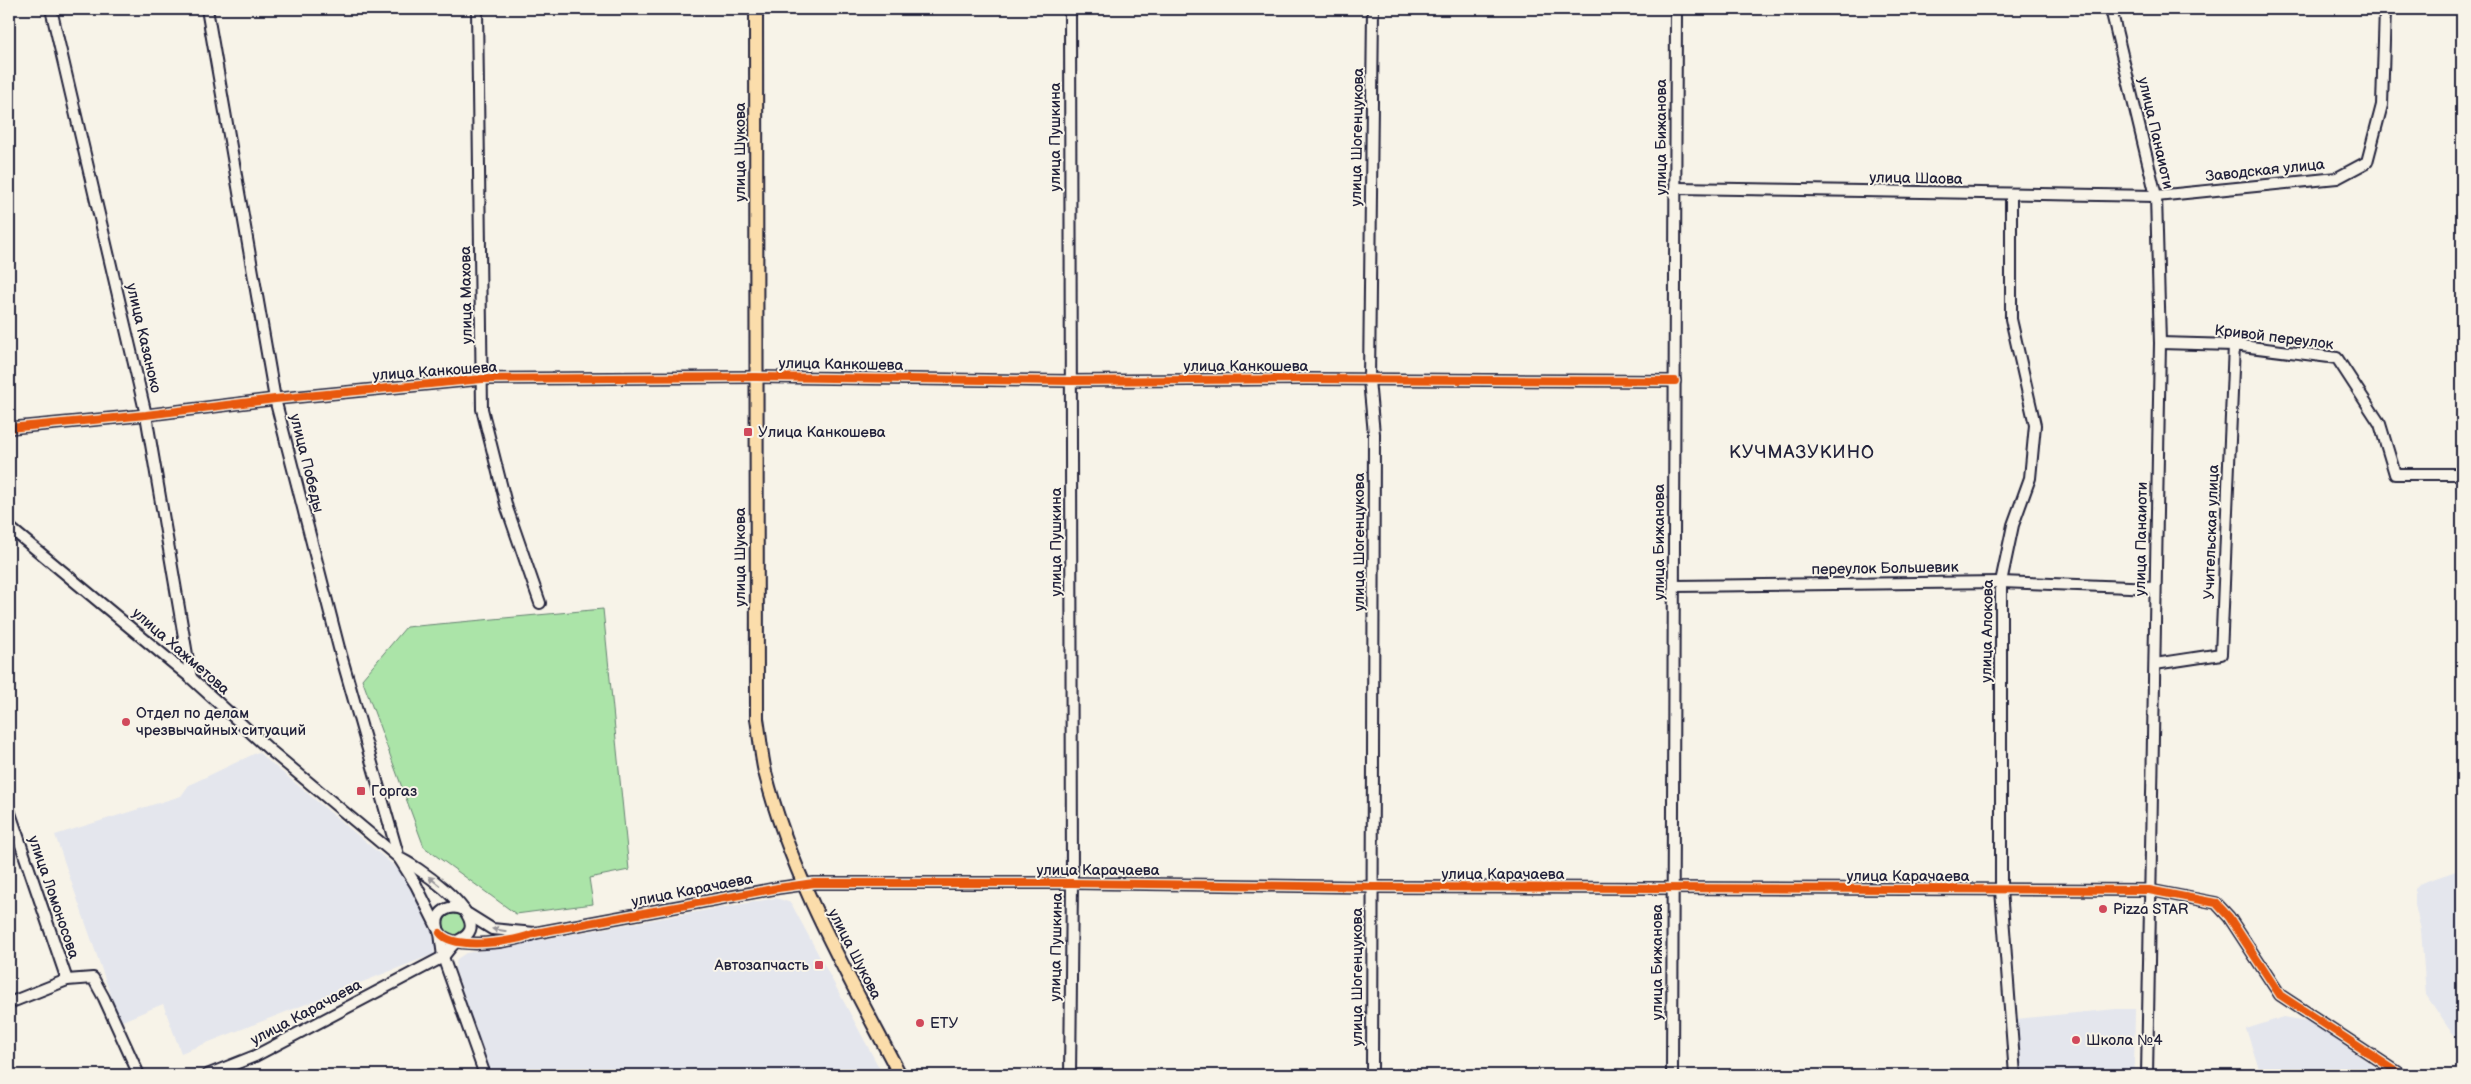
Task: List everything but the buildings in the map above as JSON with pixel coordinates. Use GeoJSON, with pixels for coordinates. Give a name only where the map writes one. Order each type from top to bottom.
{"type":"FeatureCollection","features":[{"type":"Feature","properties":{"kind":"main road","name":"улица Шукова"},"geometry":{"type":"LineString","coordinates":[[756,9],[757,719],[765,771],[804,884],[819,921],[900,1075]]}},
{"type":"Feature","properties":{"kind":"street","name":"улица Казаноко"},"geometry":{"type":"LineString","coordinates":[[51,9],[146,415],[192,678]]}},
{"type":"Feature","properties":{"kind":"street","name":"улица Победы"},"geometry":{"type":"LineString","coordinates":[[207,9],[275,399],[339,648],[399,858]]}},
{"type":"Feature","properties":{"kind":"street","name":"улица Махова"},"geometry":{"type":"LineString","coordinates":[[477,9],[482,410],[507,508],[540,603]]}},
{"type":"Feature","properties":{"kind":"street","name":"улица Пушкина"},"geometry":{"type":"LineString","coordinates":[[1070,9],[1072,882],[1070,1075]]}},
{"type":"Feature","properties":{"kind":"street","name":"улица Шогенцукова"},"geometry":{"type":"LineString","coordinates":[[1372,1075],[1374,434],[1369,380],[1373,9]]}},
{"type":"Feature","properties":{"kind":"street","name":"улица Бижанова"},"geometry":{"type":"LineString","coordinates":[[1672,1075],[1676,9]]}},
{"type":"Feature","properties":{"kind":"street","name":"улица Панаиоти"},"geometry":{"type":"LineString","coordinates":[[2111,9],[2156,196],[2160,343],[2147,1075]]}},
{"type":"Feature","properties":{"kind":"street","name":"Заводская улица"},"geometry":{"type":"LineString","coordinates":[[2156,196],[2337,178],[2367,162],[2382,105],[2384,9]]}},
{"type":"Feature","properties":{"kind":"street","name":"улица Шаова"},"geometry":{"type":"LineString","coordinates":[[1676,188],[2156,196]]}},
{"type":"Feature","properties":{"kind":"street","name":"улица Алокова"},"geometry":{"type":"LineString","coordinates":[[2011,195],[2011,319],[2035,425],[2030,478],[2013,525],[2001,582],[2001,890],[2015,1075]]}},
{"type":"Feature","properties":{"kind":"street","name":"Кривой переулок"},"geometry":{"type":"LineString","coordinates":[[2160,343],[2234,345],[2337,358],[2380,424],[2395,474],[2462,474]]}},
{"type":"Feature","properties":{"kind":"street","name":"Учительская улица"},"geometry":{"type":"LineString","coordinates":[[2155,664],[2221,654],[2234,345]]}},
{"type":"Feature","properties":{"kind":"street","name":"улица Канкошева"},"geometry":{"type":"LineString","coordinates":[[9,428],[482,379],[756,377],[1070,381],[1675,381]]}},
{"type":"Feature","properties":{"kind":"street","name":"улица Хажметова"},"geometry":{"type":"LineString","coordinates":[[9,527],[192,678],[270,750],[399,858]]}},
{"type":"Feature","properties":{"kind":"street","name":"переулок Большевик"},"geometry":{"type":"LineString","coordinates":[[1674,586],[2001,582],[2155,588]]}},
{"type":"Feature","properties":{"kind":"street","name":"улица Ломоносова"},"geometry":{"type":"LineString","coordinates":[[9,810],[67,980],[93,978],[139,1075]]}},
{"type":"Feature","properties":{"kind":"street"},"geometry":{"type":"LineString","coordinates":[[399,858],[413,864],[457,900],[466,912],[471,924],[470,930],[443,957]]}},
{"type":"Feature","properties":{"kind":"street"},"geometry":{"type":"LineString","coordinates":[[399,858],[416,885],[439,931],[448,940],[477,944],[526,937],[535,933]]}},
{"type":"Feature","properties":{"kind":"street","name":"улица Карачаева"},"geometry":{"type":"LineString","coordinates":[[535,933],[804,884],[1072,882],[1373,887],[2149,890],[2216,903],[2229,917],[2280,995],[2402,1075]]}},
{"type":"Feature","properties":{"kind":"street"},"geometry":{"type":"LineString","coordinates":[[485,1075],[443,957],[438,919],[444,910],[454,907],[466,912],[492,929],[535,933]]}},
{"type":"Feature","properties":{"kind":"street","name":"улица Карачаева"},"geometry":{"type":"LineString","coordinates":[[207,1075],[255,1056],[443,957]]}},
{"type":"Feature","properties":{"kind":"street"},"geometry":{"type":"LineString","coordinates":[[9,1003],[67,980]]}},
{"type":"Feature","properties":{"kind":"shaded area"},"geometry":{"type":"Polygon","coordinates":[[[258,752],[403,873],[436,941],[434,954],[181,1053],[163,1004],[120,1022],[55,835],[181,796],[189,785],[258,752]]]}},
{"type":"Feature","properties":{"kind":"shaded area"},"geometry":{"type":"Polygon","coordinates":[[[2462,869],[2462,1043],[2449,1029],[2426,995],[2421,930],[2415,905],[2415,889],[2421,883],[2462,869]]]}},
{"type":"Feature","properties":{"kind":"shaded area","name":"Автозапчасть"},"geometry":{"type":"Polygon","coordinates":[[[776,898],[791,903],[883,1075],[491,1075],[455,969],[457,959],[466,953],[776,898]]]}},
{"type":"Feature","properties":{"kind":"shaded area","name":"Школа №4"},"geometry":{"type":"Polygon","coordinates":[[[2116,1009],[2135,1009],[2134,1075],[2018,1075],[2016,1019],[2116,1009]]]}},
{"type":"Feature","properties":{"kind":"shaded area"},"geometry":{"type":"Polygon","coordinates":[[[2284,1017],[2313,1022],[2386,1075],[2261,1075],[2246,1029],[2284,1017]]]}},
{"type":"Feature","properties":{"kind":"green space"},"geometry":{"type":"Polygon","coordinates":[[[603,609],[629,870],[589,878],[593,904],[516,914],[424,847],[362,679],[406,627],[603,609]]]}},
{"type":"Feature","properties":{"kind":"green space"},"geometry":{"type":"Polygon","coordinates":[[[454,914],[462,917],[465,925],[462,933],[454,936],[446,933],[443,925],[446,917],[454,914]]]}},
{"type":"Feature","properties":{"kind":"cycle path"},"geometry":{"type":"LineString","coordinates":[[9,428],[482,379],[756,377],[1070,381],[1307,379],[1675,381]]}},
{"type":"Feature","properties":{"kind":"cycle path"},"geometry":{"type":"LineString","coordinates":[[440,933],[447,939],[458,942],[500,942],[535,933],[814,883],[2149,890],[2216,903],[2229,917],[2280,995],[2402,1075]]}},
{"type":"Feature","properties":{"kind":"place","name":"Улица Канкошева"},"geometry":{"type":"Point","coordinates":[748,432]}},
{"type":"Feature","properties":{"kind":"place","name":"Отдел по делам чрезвычайных ситуаций"},"geometry":{"type":"Point","coordinates":[126,722]}},
{"type":"Feature","properties":{"kind":"place","name":"Горгаз"},"geometry":{"type":"Point","coordinates":[361,791]}},
{"type":"Feature","properties":{"kind":"place","name":"Pizza STAR"},"geometry":{"type":"Point","coordinates":[2103,909]}},
{"type":"Feature","properties":{"kind":"place","name":"Автозапчасть"},"geometry":{"type":"Point","coordinates":[819,965]}},
{"type":"Feature","properties":{"kind":"place","name":"ЕТУ"},"geometry":{"type":"Point","coordinates":[920,1023]}},
{"type":"Feature","properties":{"kind":"place","name":"Школа №4"},"geometry":{"type":"Point","coordinates":[2076,1040]}},
{"type":"Feature","properties":{"kind":"district","name":"КУЧМАЗУКИНО"},"geometry":{"type":"Point","coordinates":[1802,452]}}]}
